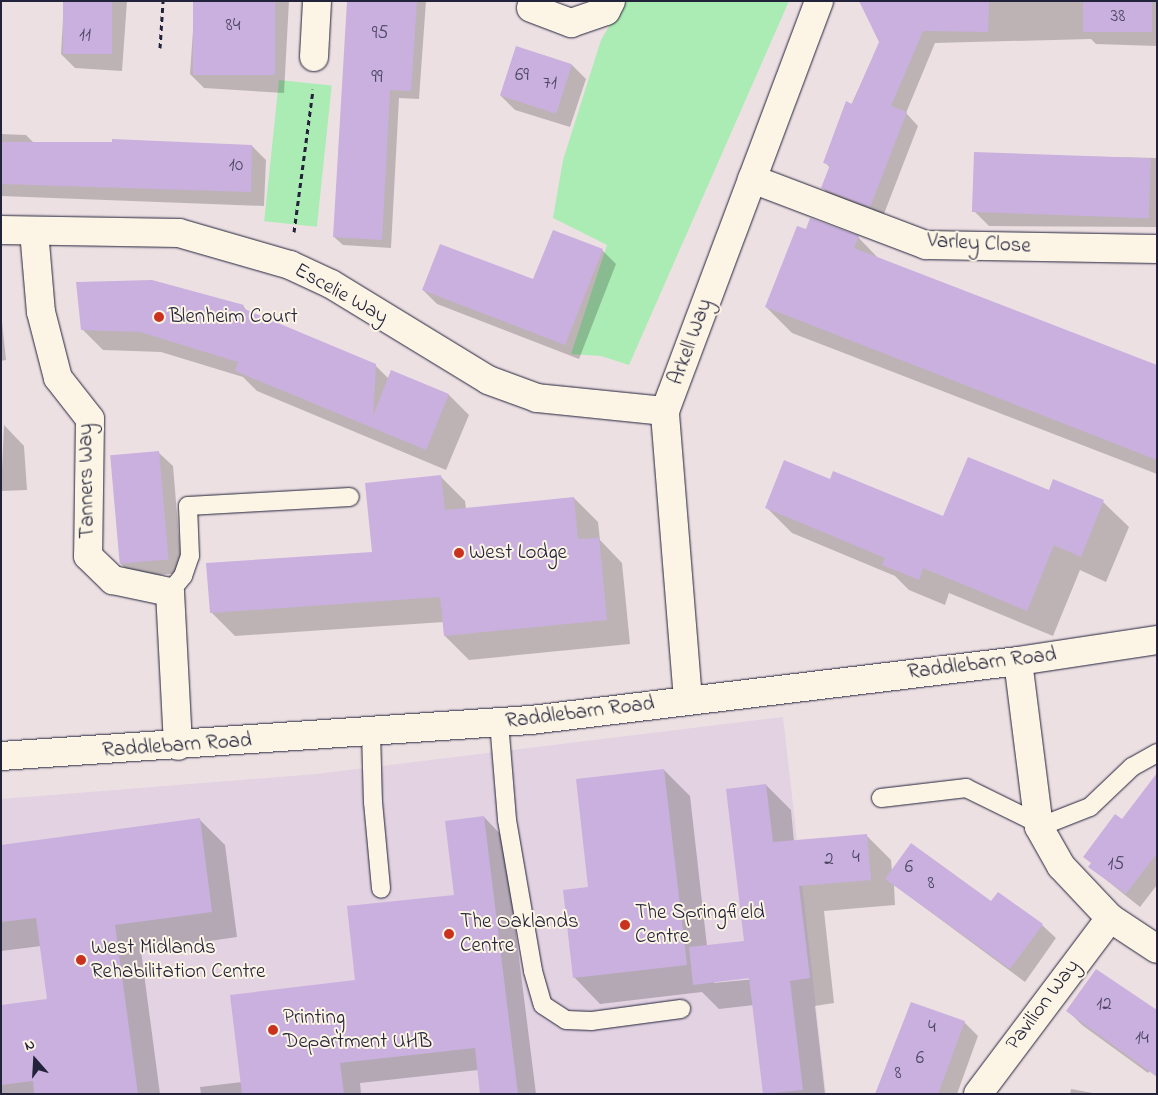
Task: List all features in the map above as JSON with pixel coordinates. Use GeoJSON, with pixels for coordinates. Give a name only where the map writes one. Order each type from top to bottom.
{"type":"FeatureCollection","features":[{"type":"Feature","properties":{"kind":"street"},"geometry":{"type":"LineString","coordinates":[[314,57],[317,1]]}},
{"type":"Feature","properties":{"kind":"street"},"geometry":{"type":"LineString","coordinates":[[531,8],[572,23],[606,11],[611,1]]}},
{"type":"Feature","properties":{"kind":"street","name":"Arkell Way"},"geometry":{"type":"LineString","coordinates":[[688,700],[665,411],[819,1]]}},
{"type":"Feature","properties":{"kind":"street","name":"Varley Close"},"geometry":{"type":"LineString","coordinates":[[752,179],[926,245],[1157,249]]}},
{"type":"Feature","properties":{"kind":"street","name":"Escelie Way"},"geometry":{"type":"LineString","coordinates":[[1,230],[180,233],[290,265],[331,284],[488,380],[537,398],[665,411]]}},
{"type":"Feature","properties":{"kind":"street","name":"Tanners Way"},"geometry":{"type":"LineString","coordinates":[[34,231],[42,312],[58,378],[90,419],[88,556],[113,580],[170,592]]}},
{"type":"Feature","properties":{"kind":"street"},"geometry":{"type":"LineString","coordinates":[[170,592],[178,746]]}},
{"type":"Feature","properties":{"kind":"street","name":"Raddlebarn Road"},"geometry":{"type":"LineString","coordinates":[[1,756],[178,746],[499,722],[1018,661],[1157,640]]}},
{"type":"Feature","properties":{"kind":"street"},"geometry":{"type":"LineString","coordinates":[[1018,661],[1039,828],[1061,866],[1110,918],[1157,949]]}},
{"type":"Feature","properties":{"kind":"street","name":"Pavilion Way"},"geometry":{"type":"LineString","coordinates":[[978,1094],[1110,918]]}},
{"type":"Feature","properties":{"kind":"lane"},"geometry":{"type":"LineString","coordinates":[[170,592],[183,576],[190,556],[188,506],[350,497]]}},
{"type":"Feature","properties":{"kind":"lane"},"geometry":{"type":"LineString","coordinates":[[499,722],[506,820],[533,971],[543,1005],[566,1020],[592,1021],[681,1009]]}},
{"type":"Feature","properties":{"kind":"lane"},"geometry":{"type":"LineString","coordinates":[[371,732],[373,802],[381,889]]}},
{"type":"Feature","properties":{"kind":"lane"},"geometry":{"type":"LineString","coordinates":[[881,798],[966,788],[1031,820],[1039,828],[1090,807],[1132,767],[1157,753]]}},
{"type":"Feature","properties":{"kind":"path"},"geometry":{"type":"LineString","coordinates":[[160,48],[162,1]]}},
{"type":"Feature","properties":{"kind":"path"},"geometry":{"type":"LineString","coordinates":[[290,265],[314,84],[314,57]]}},
{"type":"Feature","properties":{"kind":"shaded area"},"geometry":{"type":"Polygon","coordinates":[[[783,717],[826,1094],[1,1094],[1,799],[316,774],[783,717]]]}},
{"type":"Feature","properties":{"kind":"green space"},"geometry":{"type":"Polygon","coordinates":[[[624,1],[789,1],[629,365],[601,356],[571,354],[607,245],[553,218],[563,160],[601,40],[624,1]]]}},
{"type":"Feature","properties":{"kind":"green space"},"geometry":{"type":"Polygon","coordinates":[[[279,80],[332,86],[317,227],[264,221],[279,80]]]}},
{"type":"Feature","properties":{"kind":"building"},"geometry":{"type":"Polygon","coordinates":[[[63,1],[112,1],[112,54],[63,54],[63,1]]]}},
{"type":"Feature","properties":{"kind":"building"},"geometry":{"type":"Polygon","coordinates":[[[193,1],[275,1],[275,75],[193,75],[193,1]]]}},
{"type":"Feature","properties":{"kind":"building"},"geometry":{"type":"Polygon","coordinates":[[[347,1],[417,1],[411,91],[390,90],[382,240],[333,237],[347,1]]]}},
{"type":"Feature","properties":{"kind":"building"},"geometry":{"type":"Polygon","coordinates":[[[859,1],[989,1],[988,32],[923,31],[891,106],[907,112],[870,207],[821,188],[830,165],[823,163],[846,101],[852,104],[879,42],[859,1]]]}},
{"type":"Feature","properties":{"kind":"building"},"geometry":{"type":"Polygon","coordinates":[[[1083,1],[1152,1],[1152,32],[1083,32],[1083,1]]]}},
{"type":"Feature","properties":{"kind":"building"},"geometry":{"type":"Polygon","coordinates":[[[516,46],[572,64],[556,114],[500,95],[516,46]]]}},
{"type":"Feature","properties":{"kind":"building"},"geometry":{"type":"Polygon","coordinates":[[[112,139],[252,145],[251,192],[1,184],[1,142],[112,142],[112,139]]]}},
{"type":"Feature","properties":{"kind":"building"},"geometry":{"type":"Polygon","coordinates":[[[974,152],[1151,158],[1149,218],[972,212],[974,152]]]}},
{"type":"Feature","properties":{"kind":"building"},"geometry":{"type":"Polygon","coordinates":[[[810,218],[859,236],[854,248],[1157,365],[1157,460],[765,307],[797,226],[806,229],[810,218]]]}},
{"type":"Feature","properties":{"kind":"building"},"geometry":{"type":"Polygon","coordinates":[[[553,230],[603,249],[565,345],[422,290],[440,244],[533,279],[553,230]]]}},
{"type":"Feature","properties":{"kind":"building"},"geometry":{"type":"Polygon","coordinates":[[[152,280],[244,305],[242,308],[376,364],[373,416],[391,370],[449,394],[426,450],[235,371],[238,362],[140,332],[81,330],[76,282],[152,280]]]}},
{"type":"Feature","properties":{"kind":"building"},"geometry":{"type":"Polygon","coordinates":[[[159,451],[168,560],[120,564],[110,455],[159,451]]]}},
{"type":"Feature","properties":{"kind":"building"},"geometry":{"type":"Polygon","coordinates":[[[968,457],[1049,490],[1053,479],[1104,500],[1081,557],[1054,545],[1027,611],[923,568],[919,580],[882,565],[885,558],[765,508],[784,460],[830,479],[833,471],[943,516],[968,457]]]}},
{"type":"Feature","properties":{"kind":"building"},"geometry":{"type":"Polygon","coordinates":[[[441,475],[445,510],[574,497],[578,539],[599,538],[607,620],[444,636],[440,597],[210,613],[206,563],[372,552],[365,483],[441,475]]]}},
{"type":"Feature","properties":{"kind":"building"},"geometry":{"type":"Polygon","coordinates":[[[664,769],[687,965],[573,978],[563,890],[588,887],[576,779],[664,769]]]}},
{"type":"Feature","properties":{"kind":"building"},"geometry":{"type":"Polygon","coordinates":[[[1157,773],[1157,853],[1126,894],[1088,867],[1091,863],[1083,857],[1115,814],[1122,819],[1157,773]]]}},
{"type":"Feature","properties":{"kind":"building"},"geometry":{"type":"Polygon","coordinates":[[[766,784],[773,842],[867,834],[871,880],[799,886],[810,978],[790,981],[803,1090],[763,1094],[749,978],[693,985],[689,947],[744,941],[726,789],[766,784]]]}},
{"type":"Feature","properties":{"kind":"building"},"geometry":{"type":"Polygon","coordinates":[[[484,816],[518,1094],[480,1094],[475,1048],[340,1063],[344,1094],[242,1094],[230,995],[355,980],[347,906],[454,895],[445,821],[484,816]]]}},
{"type":"Feature","properties":{"kind":"building","name":"West Midlands Rehabilitation Centre"},"geometry":{"type":"Polygon","coordinates":[[[200,818],[212,912],[115,925],[138,1094],[34,1094],[33,1081],[1,1085],[1,1005],[47,999],[36,918],[1,922],[1,845],[200,818]]]}},
{"type":"Feature","properties":{"kind":"building"},"geometry":{"type":"Polygon","coordinates":[[[911,843],[991,901],[998,892],[1043,924],[1010,969],[885,879],[911,843]]]}},
{"type":"Feature","properties":{"kind":"building"},"geometry":{"type":"Polygon","coordinates":[[[1096,969],[1157,1010],[1157,1077],[1066,1011],[1096,969]]]}},
{"type":"Feature","properties":{"kind":"building"},"geometry":{"type":"Polygon","coordinates":[[[911,1002],[965,1021],[938,1094],[875,1094],[911,1002]]]}},
{"type":"Feature","properties":{"kind":"place","name":"Blenheim Court"},"geometry":{"type":"Point","coordinates":[159,317]}},
{"type":"Feature","properties":{"kind":"place","name":"West Lodge"},"geometry":{"type":"Point","coordinates":[459,553]}},
{"type":"Feature","properties":{"kind":"place","name":"The Springfield Centre"},"geometry":{"type":"Point","coordinates":[625,925]}},
{"type":"Feature","properties":{"kind":"place","name":"The Oaklands Centre"},"geometry":{"type":"Point","coordinates":[449,934]}},
{"type":"Feature","properties":{"kind":"place","name":"West Midlands Rehabilitation Centre"},"geometry":{"type":"Point","coordinates":[81,960]}},
{"type":"Feature","properties":{"kind":"place","name":"Printing Department UHB"},"geometry":{"type":"Point","coordinates":[273,1030]}}]}
